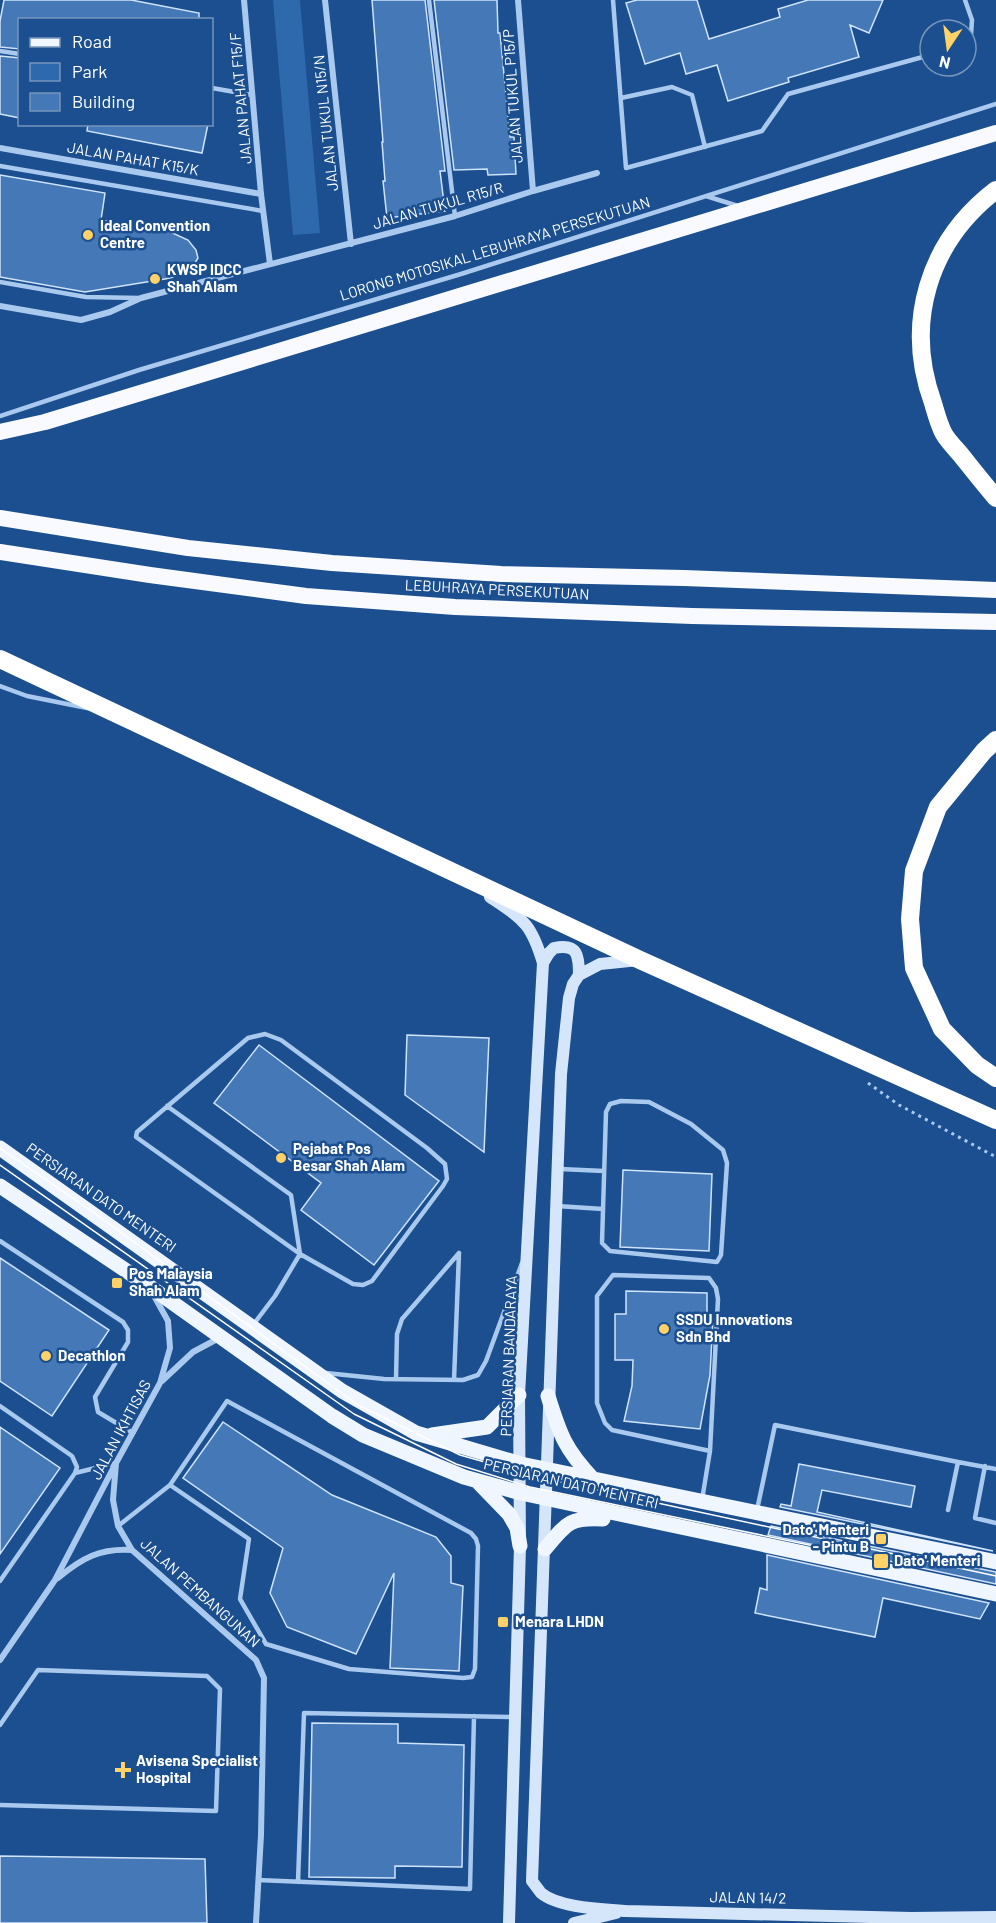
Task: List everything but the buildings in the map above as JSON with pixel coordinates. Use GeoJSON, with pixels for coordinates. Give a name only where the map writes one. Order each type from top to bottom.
{"type":"FeatureCollection","features":[{"type":"Feature","properties":{"kind":"highway"},"geometry":{"type":"LineString","coordinates":[[0,432],[57,418],[996,133]]}},
{"type":"Feature","properties":{"kind":"highway"},"geometry":{"type":"LineString","coordinates":[[996,190],[976,205],[957,228],[939,256],[928,286],[920,321],[924,378],[944,434],[996,498]]}},
{"type":"Feature","properties":{"kind":"highway","name":"LEBUHRAYA PERSEKUTUAN"},"geometry":{"type":"LineString","coordinates":[[0,518],[188,548],[332,563],[501,574],[684,578],[996,590]]}},
{"type":"Feature","properties":{"kind":"highway","name":"LEBUHRAYA PERSEKUTUAN"},"geometry":{"type":"LineString","coordinates":[[0,552],[306,596],[454,607],[692,616],[996,622]]}},
{"type":"Feature","properties":{"kind":"highway"},"geometry":{"type":"LineString","coordinates":[[0,659],[449,872],[996,1120]]}},
{"type":"Feature","properties":{"kind":"highway"},"geometry":{"type":"LineString","coordinates":[[996,740],[984,751],[938,807],[914,871],[910,919],[914,968],[942,1029],[976,1065],[996,1078]]}},
{"type":"Feature","properties":{"kind":"main road","name":"PERSIARAN BANDARAYA"},"geometry":{"type":"LineString","coordinates":[[449,872],[521,917],[535,936],[543,963],[519,1395],[520,1546],[508,1923]]}},
{"type":"Feature","properties":{"kind":"main road"},"geometry":{"type":"LineString","coordinates":[[543,963],[549,952],[555,948],[569,947],[578,957],[579,975]]}},
{"type":"Feature","properties":{"kind":"main road"},"geometry":{"type":"LineString","coordinates":[[545,1549],[548,1396],[561,1074],[569,998],[573,984],[579,975],[600,964],[640,960]]}},
{"type":"Feature","properties":{"kind":"main road","name":"PERSIARAN DATO MENTERI"},"geometry":{"type":"LineString","coordinates":[[0,1148],[314,1372],[342,1391],[416,1433],[521,1464],[996,1562]]}},
{"type":"Feature","properties":{"kind":"main road","name":"PERSIARAN DATO MENTERI"},"geometry":{"type":"LineString","coordinates":[[0,1186],[149,1286],[332,1416],[363,1435],[476,1481],[521,1493],[996,1594]]}},
{"type":"Feature","properties":{"kind":"main road"},"geometry":{"type":"LineString","coordinates":[[426,1436],[487,1427],[519,1395]]}},
{"type":"Feature","properties":{"kind":"main road"},"geometry":{"type":"LineString","coordinates":[[548,1396],[566,1446],[593,1479]]}},
{"type":"Feature","properties":{"kind":"main road"},"geometry":{"type":"LineString","coordinates":[[476,1481],[509,1514],[517,1528],[520,1546]]}},
{"type":"Feature","properties":{"kind":"main road"},"geometry":{"type":"LineString","coordinates":[[545,1549],[563,1527],[581,1518],[648,1521]]}},
{"type":"Feature","properties":{"kind":"main road","name":"JALAN 14/2"},"geometry":{"type":"LineString","coordinates":[[545,1549],[532,1857],[532,1881],[542,1894],[553,1900],[588,1907],[679,1917],[915,1920],[996,1917]]}},
{"type":"Feature","properties":{"kind":"main road"},"geometry":{"type":"LineString","coordinates":[[574,1923],[626,1911]]}},
{"type":"Feature","properties":{"kind":"street","name":"JALAN PAHAT F15/F"},"geometry":{"type":"LineString","coordinates":[[244,0],[261,194],[270,264]]}},
{"type":"Feature","properties":{"kind":"street","name":"JALAN TUKUL N15/N"},"geometry":{"type":"LineString","coordinates":[[325,0],[351,244]]}},
{"type":"Feature","properties":{"kind":"street","name":"JALAN TUKUL P15/P"},"geometry":{"type":"LineString","coordinates":[[518,0],[533,191]]}},
{"type":"Feature","properties":{"kind":"street","name":"JALAN PAHAT K15/K"},"geometry":{"type":"LineString","coordinates":[[0,148],[261,194]]}},
{"type":"Feature","properties":{"kind":"street","name":"JALAN TUKUL R15/R"},"geometry":{"type":"LineString","coordinates":[[0,306],[81,320],[110,312],[141,298],[455,216],[597,173]]}},
{"type":"Feature","properties":{"kind":"street","name":"JALAN IKHTISAS"},"geometry":{"type":"LineString","coordinates":[[0,1660],[55,1580],[160,1383],[170,1348],[168,1321],[149,1286]]}},
{"type":"Feature","properties":{"kind":"street"},"geometry":{"type":"LineString","coordinates":[[160,1383],[193,1352],[221,1337]]}},
{"type":"Feature","properties":{"kind":"street","name":"JALAN PEMBANGUNAN"},"geometry":{"type":"LineString","coordinates":[[116,1463],[113,1500],[117,1526],[132,1550],[256,1660],[261,1668],[264,1678],[256,1923]]}},
{"type":"Feature","properties":{"kind":"street","name":"JALAN IKHTISAS"},"geometry":{"type":"LineString","coordinates":[[55,1580],[76,1563],[100,1552],[132,1550]]}},
{"type":"Feature","properties":{"kind":"lane"},"geometry":{"type":"LineString","coordinates":[[429,0],[455,216]]}},
{"type":"Feature","properties":{"kind":"lane"},"geometry":{"type":"LineString","coordinates":[[613,0],[626,168],[762,131],[788,94],[918,58]]}},
{"type":"Feature","properties":{"kind":"lane"},"geometry":{"type":"LineString","coordinates":[[965,0],[971,18]]}},
{"type":"Feature","properties":{"kind":"lane"},"geometry":{"type":"LineString","coordinates":[[0,51],[18,54]]}},
{"type":"Feature","properties":{"kind":"lane"},"geometry":{"type":"LineString","coordinates":[[621,98],[672,87],[692,95],[705,147]]}},
{"type":"Feature","properties":{"kind":"lane"},"geometry":{"type":"LineString","coordinates":[[213,88],[252,95]]}},
{"type":"Feature","properties":{"kind":"lane","name":"LORONG MOTOSIKAL LEBUHRAYA PERSEKUTUAN"},"geometry":{"type":"LineString","coordinates":[[0,416],[139,370],[461,274],[996,104]]}},
{"type":"Feature","properties":{"kind":"lane"},"geometry":{"type":"LineString","coordinates":[[0,166],[263,211]]}},
{"type":"Feature","properties":{"kind":"lane"},"geometry":{"type":"LineString","coordinates":[[706,196],[745,208]]}},
{"type":"Feature","properties":{"kind":"lane"},"geometry":{"type":"LineString","coordinates":[[0,282],[86,297],[141,298]]}},
{"type":"Feature","properties":{"kind":"lane"},"geometry":{"type":"LineString","coordinates":[[0,686],[27,696],[119,715]]}},
{"type":"Feature","properties":{"kind":"lane"},"geometry":{"type":"LineString","coordinates":[[256,1035],[274,1036],[445,1164],[447,1179],[443,1186],[372,1281],[363,1285],[353,1284],[300,1254],[136,1137],[137,1132],[167,1106],[248,1038],[256,1035]]}},
{"type":"Feature","properties":{"kind":"lane"},"geometry":{"type":"LineString","coordinates":[[621,1101],[649,1102],[692,1124],[723,1150],[727,1162],[722,1255],[717,1262],[610,1251],[602,1243],[604,1171],[606,1112],[610,1104],[621,1101]]}},
{"type":"Feature","properties":{"kind":"lane"},"geometry":{"type":"LineString","coordinates":[[167,1106],[291,1195],[300,1254],[275,1296],[251,1327]]}},
{"type":"Feature","properties":{"kind":"lane"},"geometry":{"type":"LineString","coordinates":[[557,1169],[604,1171]]}},
{"type":"Feature","properties":{"kind":"lane"},"geometry":{"type":"LineString","coordinates":[[556,1206],[603,1209]]}},
{"type":"Feature","properties":{"kind":"lane"},"geometry":{"type":"LineString","coordinates":[[0,1241],[123,1322],[128,1330],[128,1342],[95,1397],[95,1404],[98,1412],[133,1433]]}},
{"type":"Feature","properties":{"kind":"lane"},"geometry":{"type":"LineString","coordinates":[[314,1372],[396,1379],[463,1380],[478,1375],[486,1361],[528,1247]]}},
{"type":"Feature","properties":{"kind":"lane"},"geometry":{"type":"LineString","coordinates":[[396,1379],[398,1334],[402,1319],[459,1253],[454,1380]]}},
{"type":"Feature","properties":{"kind":"lane"},"geometry":{"type":"LineString","coordinates":[[702,1502],[710,1451],[718,1299],[716,1288],[709,1278],[613,1275],[597,1296],[597,1403],[605,1424],[612,1430],[710,1451]]}},
{"type":"Feature","properties":{"kind":"lane"},"geometry":{"type":"LineString","coordinates":[[117,1526],[170,1485],[226,1401],[471,1533],[478,1546],[472,1677],[349,1669],[266,1644],[240,1599],[249,1539],[170,1485]]}},
{"type":"Feature","properties":{"kind":"lane"},"geometry":{"type":"LineString","coordinates":[[0,1406],[72,1456],[77,1467],[0,1581]]}},
{"type":"Feature","properties":{"kind":"lane"},"geometry":{"type":"LineString","coordinates":[[757,1513],[775,1425],[996,1468]]}},
{"type":"Feature","properties":{"kind":"lane"},"geometry":{"type":"LineString","coordinates":[[948,1510],[958,1462]]}},
{"type":"Feature","properties":{"kind":"lane"},"geometry":{"type":"LineString","coordinates":[[75,1473],[116,1463]]}},
{"type":"Feature","properties":{"kind":"lane"},"geometry":{"type":"LineString","coordinates":[[985,1466],[975,1518],[996,1523]]}},
{"type":"Feature","properties":{"kind":"lane"},"geometry":{"type":"LineString","coordinates":[[0,1725],[38,1670],[207,1677],[220,1689],[216,1811],[0,1805]]}},
{"type":"Feature","properties":{"kind":"lane"},"geometry":{"type":"LineString","coordinates":[[297,1882],[304,1713],[515,1717]]}},
{"type":"Feature","properties":{"kind":"lane"},"geometry":{"type":"LineString","coordinates":[[258,1880],[470,1889],[474,1716]]}},
{"type":"Feature","properties":{"kind":"path"},"geometry":{"type":"LineString","coordinates":[[861,1078],[900,1106],[996,1157]]}},
{"type":"Feature","properties":{"kind":"green space"},"geometry":{"type":"Polygon","coordinates":[[[273,0],[300,0],[320,233],[293,235],[273,0]]]}},
{"type":"Feature","properties":{"kind":"tram line"},"geometry":{"type":"LineString","coordinates":[[0,1148],[90,1210],[358,1405],[460,1455],[537,1477],[996,1576]]}},
{"type":"Feature","properties":{"kind":"tram line"},"geometry":{"type":"LineString","coordinates":[[0,1165],[354,1414],[456,1464],[530,1487],[838,1551]]}},
{"type":"Feature","properties":{"kind":"place","name":"Ideal Convention Centre"},"geometry":{"type":"Point","coordinates":[88,235]}},
{"type":"Feature","properties":{"kind":"place","name":"KWSP IDCC Shah Alam"},"geometry":{"type":"Point","coordinates":[155,279]}},
{"type":"Feature","properties":{"kind":"place","name":"Pejabat Pos Besar Shah Alam"},"geometry":{"type":"Point","coordinates":[281,1158]}},
{"type":"Feature","properties":{"kind":"place","name":"Pos Malaysia Shah Alam"},"geometry":{"type":"Point","coordinates":[117,1283]}},
{"type":"Feature","properties":{"kind":"place","name":"SSDU Innovations Sdn Bhd"},"geometry":{"type":"Point","coordinates":[664,1329]}},
{"type":"Feature","properties":{"kind":"place","name":"Decathlon"},"geometry":{"type":"Point","coordinates":[46,1356]}},
{"type":"Feature","properties":{"kind":"place","name":"Dato' Menteri - Pintu B"},"geometry":{"type":"Point","coordinates":[881,1539]}},
{"type":"Feature","properties":{"kind":"place","name":"Dato' Menteri"},"geometry":{"type":"Point","coordinates":[881,1561]}},
{"type":"Feature","properties":{"kind":"place","name":"Menara LHDN"},"geometry":{"type":"Point","coordinates":[503,1622]}},
{"type":"Feature","properties":{"kind":"place","name":"Avisena Specialist Hospital"},"geometry":{"type":"Point","coordinates":[123,1770]}}]}
